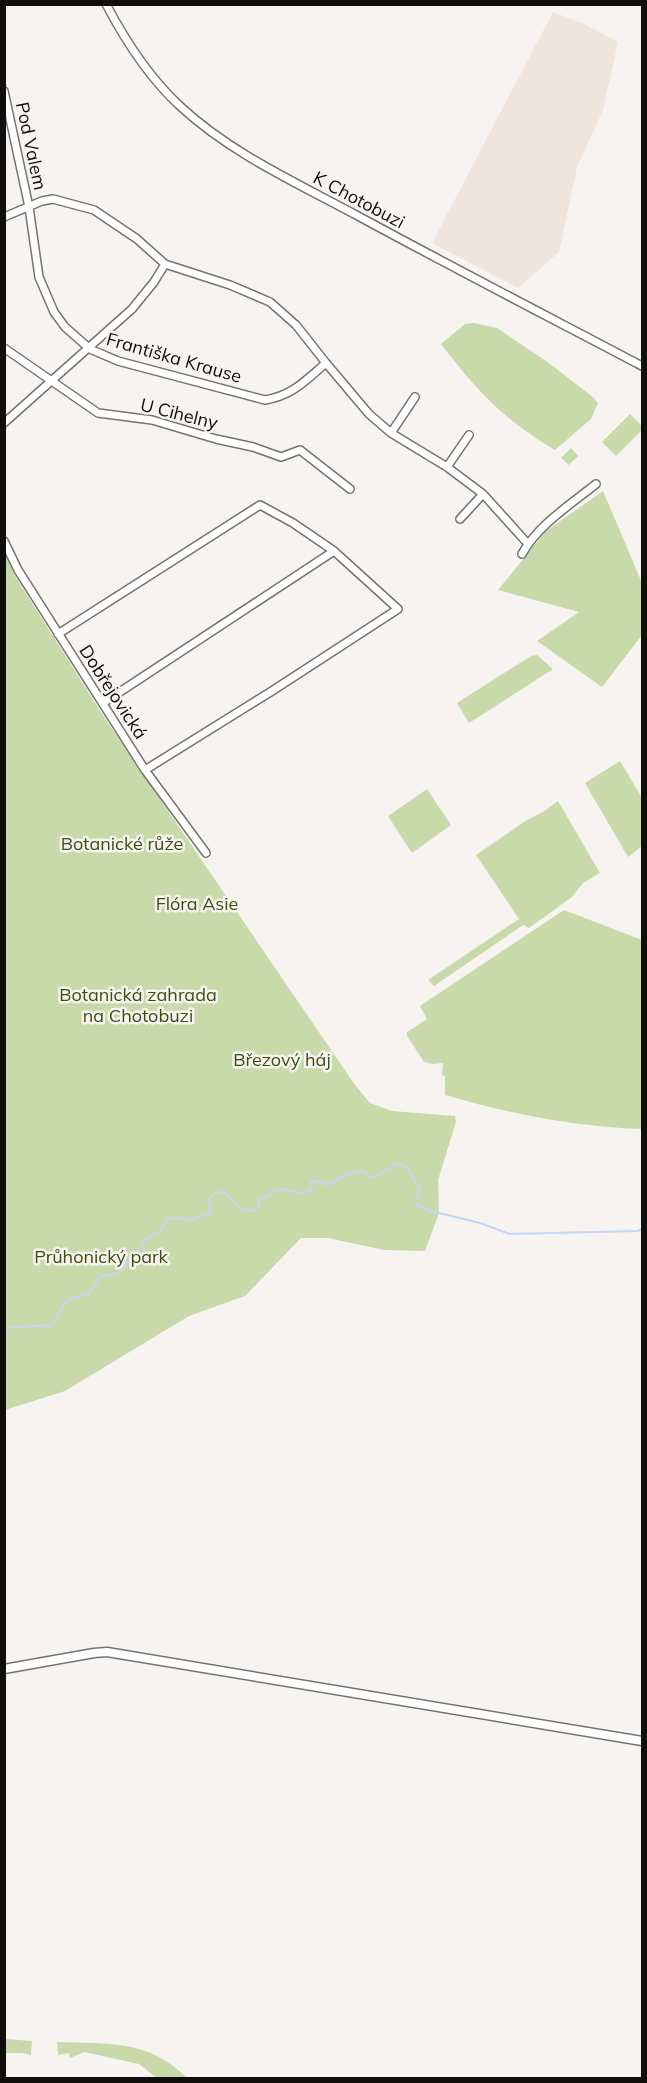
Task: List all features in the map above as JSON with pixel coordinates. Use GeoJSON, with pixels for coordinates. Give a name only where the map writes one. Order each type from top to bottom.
{"type":"FeatureCollection","features":[{"type":"Feature","properties":{"kind":"street","name":"K Chotobuzi"},"geometry":{"type":"LineString","coordinates":[[106,4],[138,58],[158,82],[180,106],[220,139],[318,195],[642,366]]}},
{"type":"Feature","properties":{"kind":"street","name":"Pod Valem"},"geometry":{"type":"LineString","coordinates":[[4,92],[7,122],[29,207]]}},
{"type":"Feature","properties":{"kind":"street"},"geometry":{"type":"LineString","coordinates":[[4,217],[53,199],[94,210],[137,239],[165,264],[230,285],[270,302],[296,325],[369,414],[391,432],[447,467],[483,494],[528,544]]}},
{"type":"Feature","properties":{"kind":"street","name":"Františka Krause"},"geometry":{"type":"LineString","coordinates":[[29,207],[36,261],[47,297],[65,327],[90,349],[118,361],[265,400],[280,398],[294,390],[326,363]]}},
{"type":"Feature","properties":{"kind":"street"},"geometry":{"type":"LineString","coordinates":[[4,423],[90,349],[132,309],[165,264]]}},
{"type":"Feature","properties":{"kind":"street","name":"U Cihelny"},"geometry":{"type":"LineString","coordinates":[[4,348],[98,413],[152,420],[216,439],[253,447],[281,457],[300,450],[350,489]]}},
{"type":"Feature","properties":{"kind":"street"},"geometry":{"type":"LineString","coordinates":[[391,432],[415,398]]}},
{"type":"Feature","properties":{"kind":"street"},"geometry":{"type":"LineString","coordinates":[[447,467],[469,435]]}},
{"type":"Feature","properties":{"kind":"street"},"geometry":{"type":"LineString","coordinates":[[522,554],[528,544],[552,519],[596,484]]}},
{"type":"Feature","properties":{"kind":"street"},"geometry":{"type":"LineString","coordinates":[[460,519],[483,494]]}},
{"type":"Feature","properties":{"kind":"street"},"geometry":{"type":"LineString","coordinates":[[58,634],[260,505],[293,523],[334,551],[398,609],[146,770]]}},
{"type":"Feature","properties":{"kind":"street","name":"Dobřejovická"},"geometry":{"type":"LineString","coordinates":[[4,541],[18,570],[146,770],[206,853]]}},
{"type":"Feature","properties":{"kind":"street"},"geometry":{"type":"LineString","coordinates":[[103,703],[334,551]]}},
{"type":"Feature","properties":{"kind":"street"},"geometry":{"type":"LineString","coordinates":[[4,1669],[107,1652],[642,1741]]}},
{"type":"Feature","properties":{"kind":"shaded area"},"geometry":{"type":"Polygon","coordinates":[[[553,12],[584,24],[618,42],[603,110],[577,167],[559,252],[518,288],[432,243],[553,12]]]}},
{"type":"Feature","properties":{"kind":"green space"},"geometry":{"type":"Polygon","coordinates":[[[474,323],[497,328],[546,361],[593,397],[598,403],[591,419],[555,450],[506,415],[466,376],[441,344],[465,324],[474,323]]]}},
{"type":"Feature","properties":{"kind":"green space"},"geometry":{"type":"Polygon","coordinates":[[[630,414],[642,426],[642,430],[616,456],[602,442],[630,414]]]}},
{"type":"Feature","properties":{"kind":"green space"},"geometry":{"type":"Polygon","coordinates":[[[571,448],[578,456],[569,465],[561,458],[571,448]]]}},
{"type":"Feature","properties":{"kind":"green space"},"geometry":{"type":"Polygon","coordinates":[[[603,491],[642,583],[642,635],[602,687],[537,641],[579,612],[498,590],[546,531],[603,491]]]}},
{"type":"Feature","properties":{"kind":"green space"},"geometry":{"type":"Polygon","coordinates":[[[5,552],[15,576],[106,720],[355,1085],[370,1103],[392,1111],[455,1116],[456,1122],[438,1180],[439,1213],[425,1251],[384,1250],[328,1238],[301,1238],[245,1296],[189,1316],[65,1391],[5,1410],[5,552]]]}},
{"type":"Feature","properties":{"kind":"green space"},"geometry":{"type":"Polygon","coordinates":[[[537,655],[553,669],[469,723],[457,703],[531,656],[537,655]]]}},
{"type":"Feature","properties":{"kind":"green space"},"geometry":{"type":"Polygon","coordinates":[[[620,761],[642,798],[642,846],[628,857],[585,783],[620,761]]]}},
{"type":"Feature","properties":{"kind":"green space"},"geometry":{"type":"Polygon","coordinates":[[[427,789],[451,825],[412,853],[388,816],[427,789]]]}},
{"type":"Feature","properties":{"kind":"green space"},"geometry":{"type":"Polygon","coordinates":[[[558,801],[600,873],[583,883],[572,897],[529,928],[523,925],[434,986],[428,980],[519,919],[476,855],[558,801]]]}},
{"type":"Feature","properties":{"kind":"green space"},"geometry":{"type":"Polygon","coordinates":[[[564,910],[642,940],[642,1129],[592,1126],[543,1118],[445,1095],[443,1063],[424,1062],[407,1036],[407,1032],[427,1019],[420,1006],[564,910]]]}},
{"type":"Feature","properties":{"kind":"green space"},"geometry":{"type":"Polygon","coordinates":[[[5,2039],[32,2041],[31,2055],[5,2053],[5,2039]]]}},
{"type":"Feature","properties":{"kind":"green space"},"geometry":{"type":"Polygon","coordinates":[[[57,2042],[111,2044],[142,2050],[158,2056],[187,2078],[157,2078],[139,2064],[84,2052],[70,2058],[69,2053],[58,2055],[57,2042]]]}},
{"type":"Feature","properties":{"kind":"waterway"},"geometry":{"type":"LineString","coordinates":[[4,1328],[52,1325],[68,1300],[88,1294],[102,1276],[117,1274],[147,1239],[161,1230],[167,1220],[174,1218],[192,1220],[210,1212],[208,1201],[217,1193],[225,1192],[241,1208],[254,1210],[258,1207],[260,1199],[281,1189],[303,1192],[311,1190],[312,1180],[328,1185],[348,1174],[363,1171],[370,1177],[398,1164],[408,1169],[418,1185],[420,1191],[416,1198],[417,1205],[510,1234],[638,1231],[642,1229]]}},
{"type":"Feature","properties":{"kind":"park label","name":"Botanické růže"},"geometry":{"type":"Point","coordinates":[122,844]}},
{"type":"Feature","properties":{"kind":"park label","name":"Flóra Asie"},"geometry":{"type":"Point","coordinates":[197,904]}},
{"type":"Feature","properties":{"kind":"park label","name":"Botanická zahrada na Chotobuzi"},"geometry":{"type":"Point","coordinates":[138,1005]}},
{"type":"Feature","properties":{"kind":"park label","name":"Březový háj"},"geometry":{"type":"Point","coordinates":[282,1060]}},
{"type":"Feature","properties":{"kind":"park label","name":"Průhonický park"},"geometry":{"type":"Point","coordinates":[101,1257]}}]}
